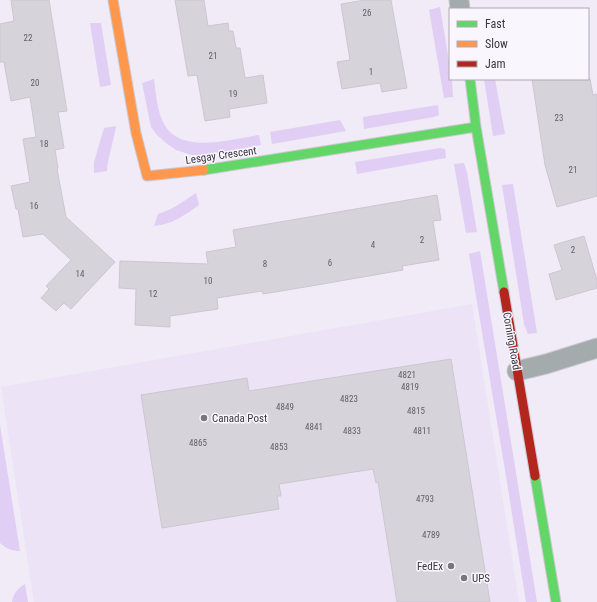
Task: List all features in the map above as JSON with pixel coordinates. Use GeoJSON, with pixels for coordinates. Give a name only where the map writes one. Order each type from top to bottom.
{"type":"FeatureCollection","features":[{"type":"Feature","properties":{"kind":"street","name":"Lesgay Crescent"},"geometry":{"type":"LineString","coordinates":[[113,0],[136,133],[147,176],[202,170],[476,128]]}},
{"type":"Feature","properties":{"kind":"street","name":"Corning Road"},"geometry":{"type":"LineString","coordinates":[[470,80],[476,128],[556,602]]}},
{"type":"Feature","properties":{"kind":"street"},"geometry":{"type":"LineString","coordinates":[[517,371],[546,364],[597,348]]}},
{"type":"Feature","properties":{"kind":"shaded area"},"geometry":{"type":"Polygon","coordinates":[[[440,7],[449,61],[449,80],[452,80],[453,97],[444,98],[429,10],[440,7]]]}},
{"type":"Feature","properties":{"kind":"shaded area"},"geometry":{"type":"Polygon","coordinates":[[[90,23],[101,23],[111,85],[100,87],[90,23]]]}},
{"type":"Feature","properties":{"kind":"shaded area"},"geometry":{"type":"Polygon","coordinates":[[[154,79],[160,114],[164,124],[172,134],[182,139],[207,143],[259,135],[261,145],[204,155],[192,155],[176,150],[156,134],[151,127],[142,83],[154,79]]]}},
{"type":"Feature","properties":{"kind":"shaded area"},"geometry":{"type":"Polygon","coordinates":[[[484,80],[495,80],[505,134],[493,136],[484,80]]]}},
{"type":"Feature","properties":{"kind":"shaded area"},"geometry":{"type":"Polygon","coordinates":[[[438,105],[439,115],[434,117],[364,129],[363,117],[438,105]]]}},
{"type":"Feature","properties":{"kind":"shaded area"},"geometry":{"type":"Polygon","coordinates":[[[340,120],[346,131],[272,144],[270,132],[340,120]]]}},
{"type":"Feature","properties":{"kind":"shaded area"},"geometry":{"type":"Polygon","coordinates":[[[116,126],[107,171],[94,173],[94,162],[104,128],[116,126]]]}},
{"type":"Feature","properties":{"kind":"shaded area"},"geometry":{"type":"Polygon","coordinates":[[[440,148],[445,149],[446,158],[357,174],[355,162],[440,148]]]}},
{"type":"Feature","properties":{"kind":"shaded area"},"geometry":{"type":"Polygon","coordinates":[[[464,163],[467,172],[477,232],[466,233],[454,164],[464,163]]]}},
{"type":"Feature","properties":{"kind":"shaded area"},"geometry":{"type":"Polygon","coordinates":[[[513,184],[537,333],[528,334],[524,324],[502,185],[513,184]]]}},
{"type":"Feature","properties":{"kind":"shaded area"},"geometry":{"type":"Polygon","coordinates":[[[196,193],[199,205],[183,216],[167,223],[154,226],[158,214],[173,208],[196,193]]]}},
{"type":"Feature","properties":{"kind":"shaded area"},"geometry":{"type":"Polygon","coordinates":[[[480,251],[537,602],[526,602],[469,254],[480,251]]]}},
{"type":"Feature","properties":{"kind":"shaded area"},"geometry":{"type":"Polygon","coordinates":[[[472,304],[519,602],[34,602],[1,387],[472,304]]]}},
{"type":"Feature","properties":{"kind":"shaded area"},"geometry":{"type":"Polygon","coordinates":[[[0,425],[20,551],[14,551],[0,543],[0,425]]]}},
{"type":"Feature","properties":{"kind":"shaded area"},"geometry":{"type":"Polygon","coordinates":[[[25,584],[28,602],[12,602],[13,596],[20,587],[25,584]]]}},
{"type":"Feature","properties":{"kind":"building"},"geometry":{"type":"Polygon","coordinates":[[[11,0],[49,0],[67,111],[58,112],[64,148],[55,150],[66,217],[115,262],[71,309],[64,303],[56,311],[41,298],[49,289],[46,286],[71,260],[43,234],[23,237],[18,209],[16,209],[11,186],[30,182],[23,139],[36,137],[30,97],[11,101],[4,62],[0,62],[0,24],[14,21],[11,0]]]}},
{"type":"Feature","properties":{"kind":"building"},"geometry":{"type":"Polygon","coordinates":[[[175,0],[204,0],[208,26],[228,23],[229,31],[233,31],[236,48],[240,48],[245,78],[263,75],[267,103],[229,109],[230,117],[205,121],[197,75],[188,76],[175,0]]]}},
{"type":"Feature","properties":{"kind":"building"},"geometry":{"type":"Polygon","coordinates":[[[365,0],[391,0],[407,88],[382,92],[380,83],[342,89],[337,62],[350,60],[341,4],[365,0]]]}},
{"type":"Feature","properties":{"kind":"building"},"geometry":{"type":"Polygon","coordinates":[[[590,79],[593,95],[597,94],[597,196],[557,207],[545,165],[532,80],[590,79]]]}},
{"type":"Feature","properties":{"kind":"building"},"geometry":{"type":"Polygon","coordinates":[[[437,195],[441,220],[433,221],[439,260],[402,266],[403,270],[317,285],[263,294],[262,291],[217,298],[218,309],[170,316],[170,327],[135,325],[136,289],[119,288],[120,261],[208,264],[206,252],[236,247],[233,230],[437,195]]]}},
{"type":"Feature","properties":{"kind":"building"},"geometry":{"type":"Polygon","coordinates":[[[584,236],[597,280],[597,288],[556,300],[549,274],[562,270],[554,245],[584,236]]]}},
{"type":"Feature","properties":{"kind":"building"},"geometry":{"type":"Polygon","coordinates":[[[451,359],[490,602],[397,602],[378,482],[376,483],[373,469],[279,484],[281,496],[277,496],[279,509],[162,528],[141,395],[247,378],[249,391],[451,359]]]}},
{"type":"Feature","properties":{"kind":"traffic: fast"},"geometry":{"type":"LineString","coordinates":[[470,80],[476,127],[504,292]]}},
{"type":"Feature","properties":{"kind":"traffic: fast"},"geometry":{"type":"LineString","coordinates":[[204,170],[476,127]]}},
{"type":"Feature","properties":{"kind":"traffic: fast"},"geometry":{"type":"LineString","coordinates":[[535,476],[556,602]]}},
{"type":"Feature","properties":{"kind":"traffic: slow"},"geometry":{"type":"LineString","coordinates":[[113,0],[136,133],[147,176],[204,170]]}},
{"type":"Feature","properties":{"kind":"traffic: jam"},"geometry":{"type":"LineString","coordinates":[[504,292],[535,476]]}},
{"type":"Feature","properties":{"kind":"place","name":"Canada Post"},"geometry":{"type":"Point","coordinates":[204,418]}},
{"type":"Feature","properties":{"kind":"place","name":"FedEx"},"geometry":{"type":"Point","coordinates":[451,566]}},
{"type":"Feature","properties":{"kind":"place","name":"UPS"},"geometry":{"type":"Point","coordinates":[464,578]}}]}
